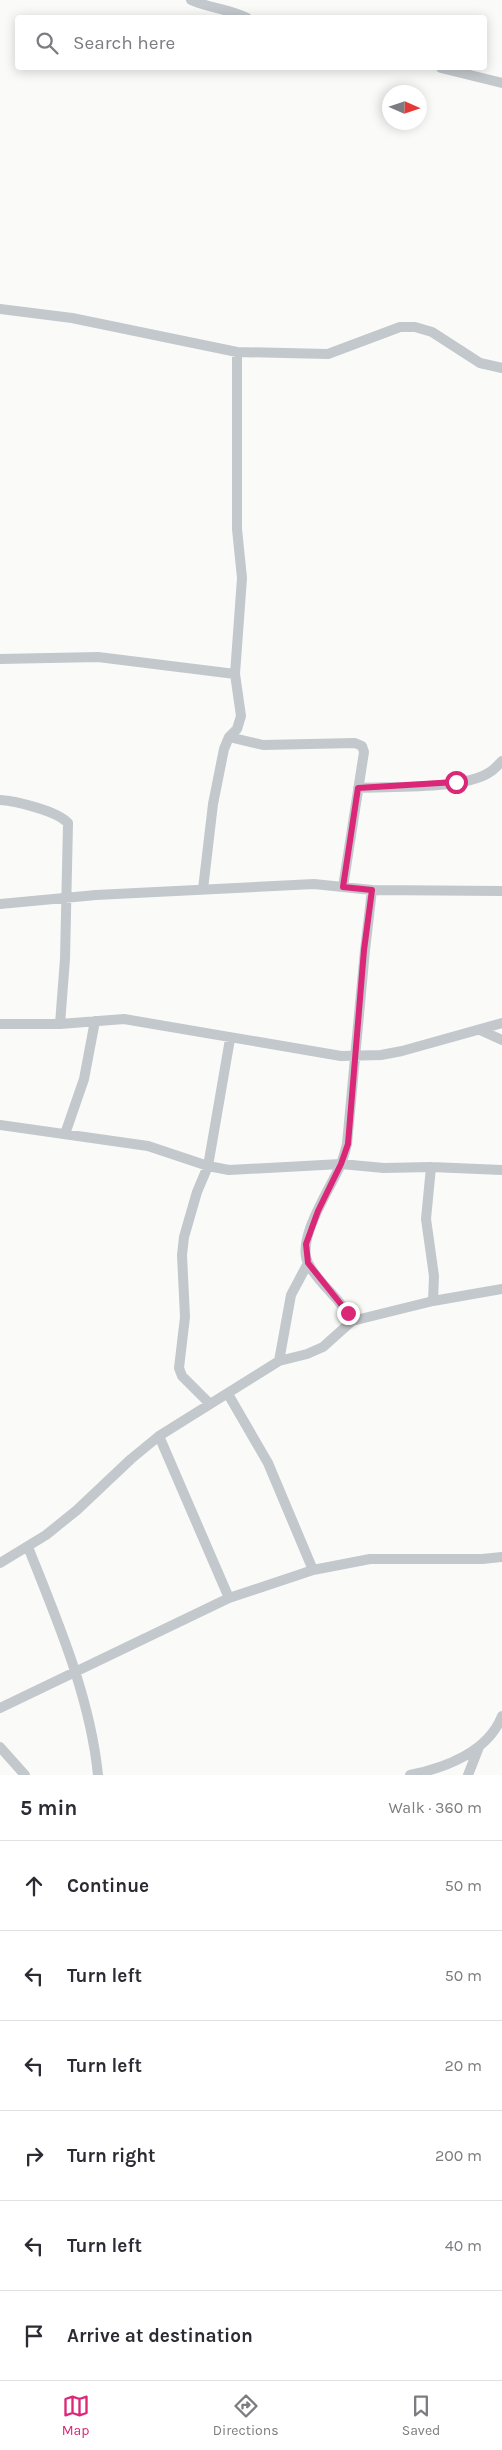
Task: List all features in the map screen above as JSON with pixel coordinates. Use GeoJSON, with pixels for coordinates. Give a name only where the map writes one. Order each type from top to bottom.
{"type":"FeatureCollection","features":[{"type":"Feature","properties":{"kind":"street"},"geometry":{"type":"LineString","coordinates":[[191,0],[206,6],[233,11],[241,15]]}},
{"type":"Feature","properties":{"kind":"street"},"geometry":{"type":"LineString","coordinates":[[448,70],[502,83]]}},
{"type":"Feature","properties":{"kind":"street"},"geometry":{"type":"LineString","coordinates":[[0,309],[72,318],[237,352],[328,354],[400,328],[415,327],[432,332],[480,362],[502,368]]}},
{"type":"Feature","properties":{"kind":"street"},"geometry":{"type":"LineString","coordinates":[[203,889],[213,804],[224,749],[229,737],[237,728],[241,716],[235,674],[242,578],[237,529],[237,352]]}},
{"type":"Feature","properties":{"kind":"street"},"geometry":{"type":"LineString","coordinates":[[0,659],[98,657],[235,674]]}},
{"type":"Feature","properties":{"kind":"street"},"geometry":{"type":"LineString","coordinates":[[229,737],[263,745],[355,743],[362,746],[364,752],[343,887]]}},
{"type":"Feature","properties":{"kind":"street"},"geometry":{"type":"LineString","coordinates":[[358,788],[433,785],[475,779],[491,772],[502,761]]}},
{"type":"Feature","properties":{"kind":"street"},"geometry":{"type":"LineString","coordinates":[[0,800],[34,808],[64,818],[68,823],[65,959],[60,1024]]}},
{"type":"Feature","properties":{"kind":"street"},"geometry":{"type":"LineString","coordinates":[[0,904],[203,889],[314,884],[372,890],[502,891]]}},
{"type":"Feature","properties":{"kind":"street"},"geometry":{"type":"LineString","coordinates":[[352,1321],[344,1305],[308,1263],[305,1251],[307,1237],[341,1164],[350,1127],[354,1056],[372,890]]}},
{"type":"Feature","properties":{"kind":"street"},"geometry":{"type":"LineString","coordinates":[[0,1024],[60,1024],[124,1020],[230,1039],[341,1056],[354,1056],[402,1051],[441,1038],[480,1030],[502,1023]]}},
{"type":"Feature","properties":{"kind":"street"},"geometry":{"type":"LineString","coordinates":[[65,1134],[84,1079],[95,1021]]}},
{"type":"Feature","properties":{"kind":"street"},"geometry":{"type":"LineString","coordinates":[[480,1030],[502,1040]]}},
{"type":"Feature","properties":{"kind":"street"},"geometry":{"type":"LineString","coordinates":[[210,1404],[182,1376],[179,1368],[185,1317],[182,1255],[184,1237],[197,1192],[208,1166],[230,1039]]}},
{"type":"Feature","properties":{"kind":"street"},"geometry":{"type":"LineString","coordinates":[[0,1125],[148,1146],[208,1166],[239,1171],[275,1166],[341,1164],[384,1168],[430,1167],[502,1170]]}},
{"type":"Feature","properties":{"kind":"street"},"geometry":{"type":"LineString","coordinates":[[430,1167],[426,1219],[434,1276],[434,1301]]}},
{"type":"Feature","properties":{"kind":"street"},"geometry":{"type":"LineString","coordinates":[[279,1361],[291,1295],[308,1263]]}},
{"type":"Feature","properties":{"kind":"street"},"geometry":{"type":"LineString","coordinates":[[0,1563],[28,1547],[77,1510],[131,1458],[159,1436],[279,1361],[307,1354],[323,1347],[352,1321],[434,1301],[502,1289]]}},
{"type":"Feature","properties":{"kind":"street"},"geometry":{"type":"LineString","coordinates":[[228,1394],[268,1463],[313,1570]]}},
{"type":"Feature","properties":{"kind":"street"},"geometry":{"type":"LineString","coordinates":[[159,1436],[230,1598]]}},
{"type":"Feature","properties":{"kind":"street"},"geometry":{"type":"LineString","coordinates":[[28,1547],[74,1671],[92,1729],[98,1775]]}},
{"type":"Feature","properties":{"kind":"street"},"geometry":{"type":"LineString","coordinates":[[0,1708],[230,1598],[313,1570],[370,1559],[482,1559],[502,1556]]}},
{"type":"Feature","properties":{"kind":"street"},"geometry":{"type":"LineString","coordinates":[[410,1775],[451,1761],[479,1748],[490,1738],[502,1716]]}},
{"type":"Feature","properties":{"kind":"street"},"geometry":{"type":"LineString","coordinates":[[0,1747],[25,1775]]}},
{"type":"Feature","properties":{"kind":"street"},"geometry":{"type":"LineString","coordinates":[[468,1775],[479,1748]]}},
{"type":"Feature","properties":{"kind":"route"},"geometry":{"type":"LineString","coordinates":[[348,1313],[344,1305],[308,1263],[305,1251],[307,1237],[341,1164],[348,1144],[350,1127],[354,1056],[372,890],[343,887],[358,788],[433,785],[456,782]]}}]}
